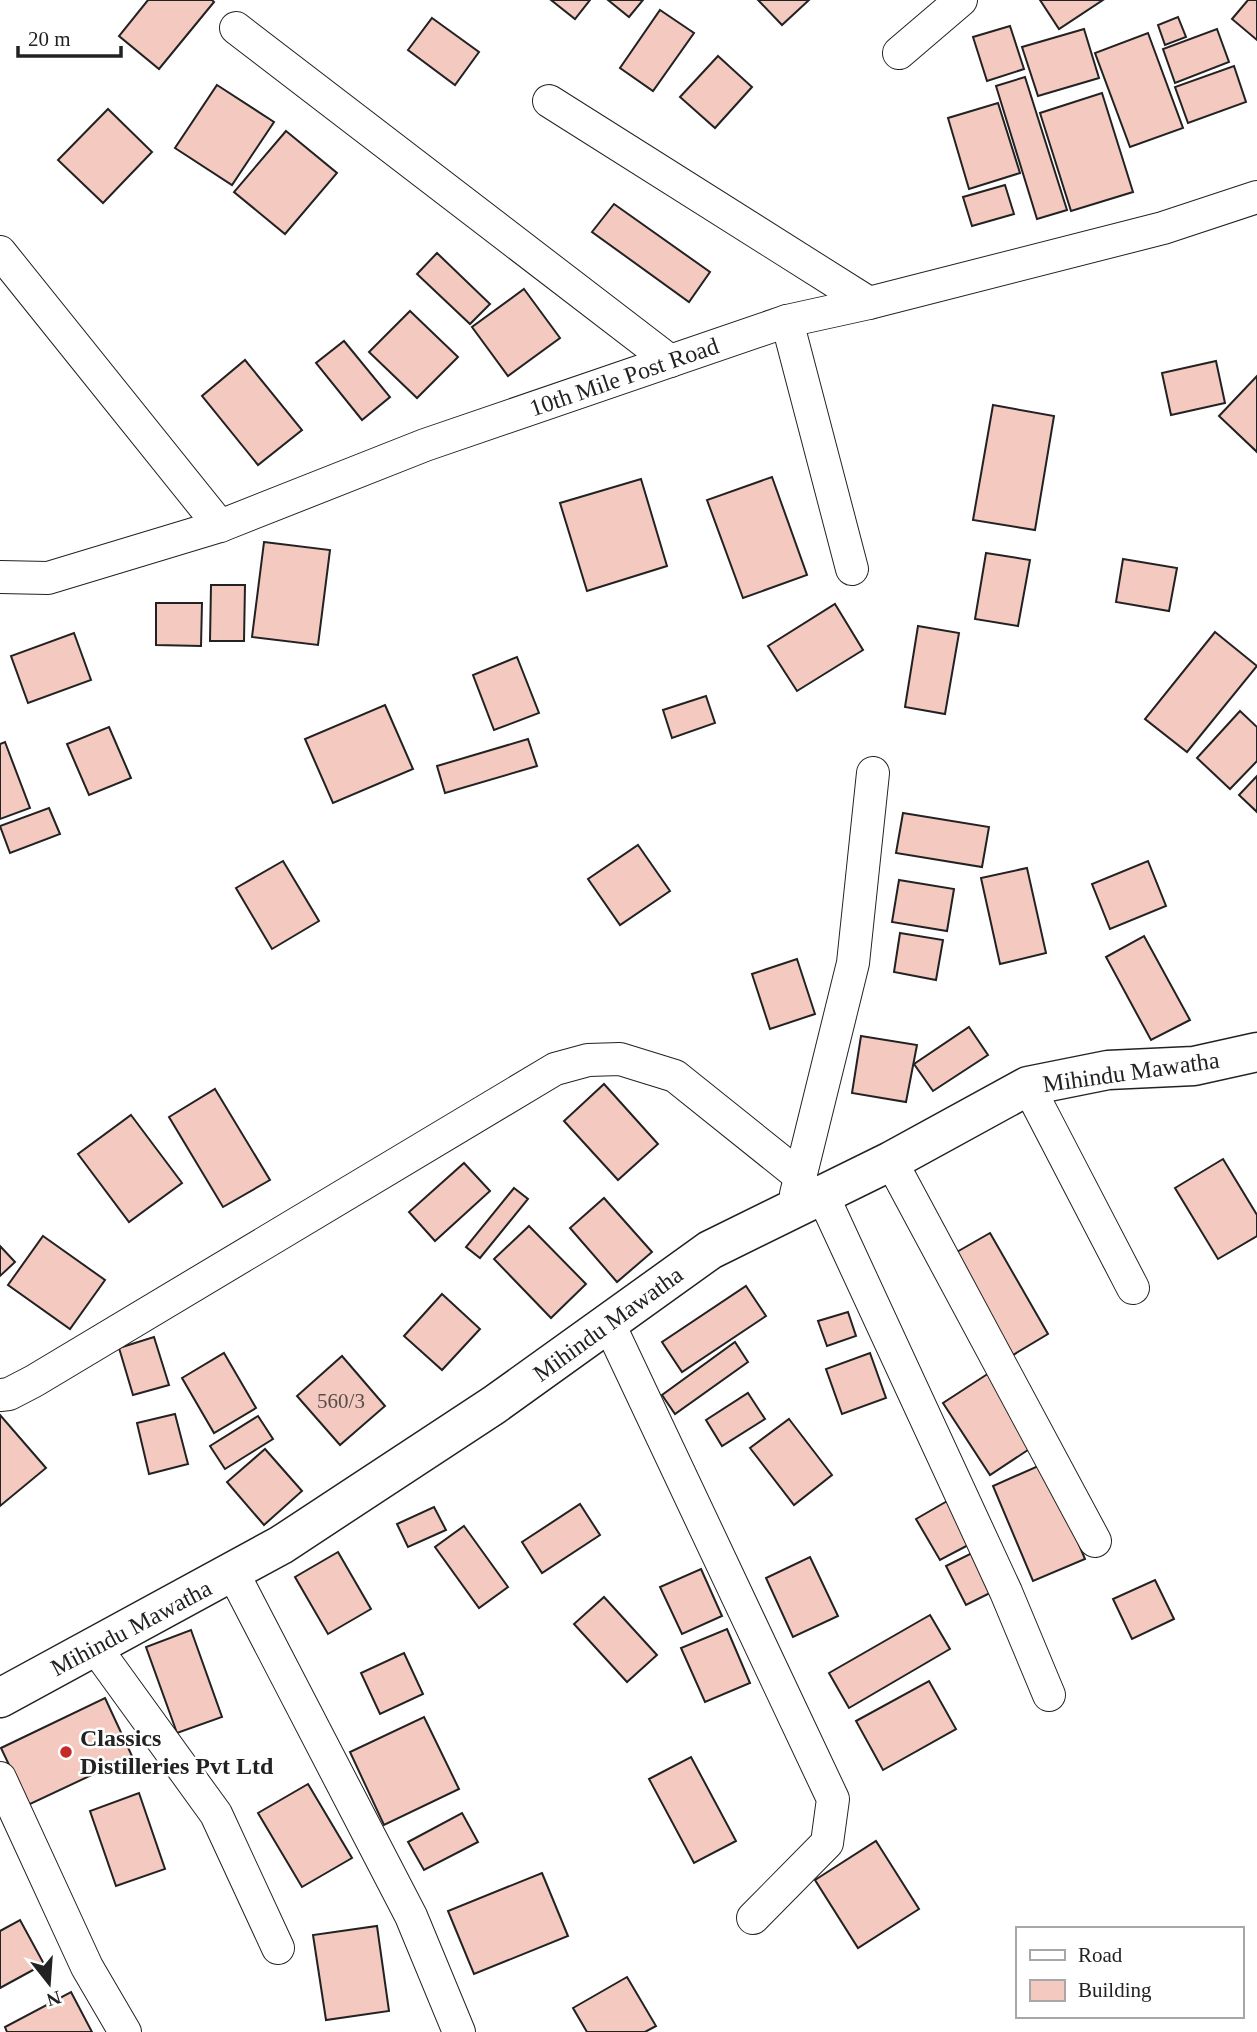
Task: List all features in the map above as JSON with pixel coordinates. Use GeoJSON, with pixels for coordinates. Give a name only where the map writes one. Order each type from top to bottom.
{"type":"FeatureCollection","features":[{"type":"Feature","properties":{"kind":"street"},"geometry":{"type":"LineString","coordinates":[[899,52],[961,0]]}},
{"type":"Feature","properties":{"kind":"street"},"geometry":{"type":"LineString","coordinates":[[236,28],[670,361]]}},
{"type":"Feature","properties":{"kind":"street"},"geometry":{"type":"LineString","coordinates":[[549,101],[869,303]]}},
{"type":"Feature","properties":{"kind":"street","name":"10th Mile Post Road"},"geometry":{"type":"LineString","coordinates":[[0,577],[48,578],[220,526],[425,445],[787,321],[869,303],[1163,228],[1257,197]]}},
{"type":"Feature","properties":{"kind":"street"},"geometry":{"type":"LineString","coordinates":[[0,252],[220,526]]}},
{"type":"Feature","properties":{"kind":"street"},"geometry":{"type":"LineString","coordinates":[[787,321],[852,569]]}},
{"type":"Feature","properties":{"kind":"street"},"geometry":{"type":"LineString","coordinates":[[805,1193],[853,963],[873,773]]}},
{"type":"Feature","properties":{"kind":"street","name":"Mihindu Mawatha"},"geometry":{"type":"LineString","coordinates":[[0,1698],[281,1545],[494,1405],[710,1250],[805,1193],[891,1161],[1028,1086],[1108,1070],[1194,1066],[1257,1052]]}},
{"type":"Feature","properties":{"kind":"street"},"geometry":{"type":"LineString","coordinates":[[0,1395],[9,1394],[34,1381],[555,1069],[588,1060],[620,1059],[675,1076],[805,1193],[1006,1592],[1049,1695]]}},
{"type":"Feature","properties":{"kind":"street"},"geometry":{"type":"LineString","coordinates":[[1028,1086],[1133,1288]]}},
{"type":"Feature","properties":{"kind":"street"},"geometry":{"type":"LineString","coordinates":[[891,1161],[1095,1541]]}},
{"type":"Feature","properties":{"kind":"street"},"geometry":{"type":"LineString","coordinates":[[609,1324],[833,1799],[827,1843],[753,1919]]}},
{"type":"Feature","properties":{"kind":"street"},"geometry":{"type":"LineString","coordinates":[[233,1573],[411,1916],[459,2032]]}},
{"type":"Feature","properties":{"kind":"street"},"geometry":{"type":"LineString","coordinates":[[96,1647],[216,1814],[278,1948]]}},
{"type":"Feature","properties":{"kind":"street"},"geometry":{"type":"LineString","coordinates":[[0,1778],[87,1967],[125,2032]]}},
{"type":"Feature","properties":{"kind":"building"},"geometry":{"type":"Polygon","coordinates":[[[148,0],[214,2],[159,69],[119,36],[148,0]]]}},
{"type":"Feature","properties":{"kind":"building"},"geometry":{"type":"Polygon","coordinates":[[[551,0],[590,0],[575,19],[551,0]]]}},
{"type":"Feature","properties":{"kind":"building"},"geometry":{"type":"Polygon","coordinates":[[[608,0],[643,0],[629,17],[608,0]]]}},
{"type":"Feature","properties":{"kind":"building"},"geometry":{"type":"Polygon","coordinates":[[[758,0],[809,0],[782,25],[758,0]]]}},
{"type":"Feature","properties":{"kind":"building"},"geometry":{"type":"Polygon","coordinates":[[[1040,0],[1103,0],[1059,29],[1040,0]]]}},
{"type":"Feature","properties":{"kind":"building"},"geometry":{"type":"Polygon","coordinates":[[[1248,0],[1257,0],[1257,40],[1232,19],[1248,0]]]}},
{"type":"Feature","properties":{"kind":"building"},"geometry":{"type":"Polygon","coordinates":[[[660,10],[694,33],[653,91],[620,68],[660,10]]]}},
{"type":"Feature","properties":{"kind":"building"},"geometry":{"type":"Polygon","coordinates":[[[1178,17],[1186,37],[1165,45],[1158,25],[1178,17]]]}},
{"type":"Feature","properties":{"kind":"building"},"geometry":{"type":"Polygon","coordinates":[[[432,18],[479,52],[455,85],[408,50],[432,18]]]}},
{"type":"Feature","properties":{"kind":"building"},"geometry":{"type":"Polygon","coordinates":[[[1010,26],[1024,69],[987,81],[973,37],[1010,26]]]}},
{"type":"Feature","properties":{"kind":"building"},"geometry":{"type":"Polygon","coordinates":[[[1084,29],[1099,78],[1038,96],[1022,47],[1084,29]]]}},
{"type":"Feature","properties":{"kind":"building"},"geometry":{"type":"Polygon","coordinates":[[[1217,29],[1229,62],[1175,83],[1163,49],[1217,29]]]}},
{"type":"Feature","properties":{"kind":"building"},"geometry":{"type":"Polygon","coordinates":[[[1148,33],[1183,128],[1130,147],[1095,53],[1148,33]]]}},
{"type":"Feature","properties":{"kind":"building"},"geometry":{"type":"Polygon","coordinates":[[[718,56],[752,87],[715,128],[680,97],[718,56]]]}},
{"type":"Feature","properties":{"kind":"building"},"geometry":{"type":"Polygon","coordinates":[[[1234,66],[1246,102],[1188,123],[1175,87],[1234,66]]]}},
{"type":"Feature","properties":{"kind":"building"},"geometry":{"type":"Polygon","coordinates":[[[1025,77],[1067,210],[1037,219],[996,86],[1025,77]]]}},
{"type":"Feature","properties":{"kind":"building"},"geometry":{"type":"Polygon","coordinates":[[[217,85],[274,122],[232,185],[175,148],[217,85]]]}},
{"type":"Feature","properties":{"kind":"building"},"geometry":{"type":"Polygon","coordinates":[[[1102,93],[1133,192],[1071,211],[1040,113],[1102,93]]]}},
{"type":"Feature","properties":{"kind":"building"},"geometry":{"type":"Polygon","coordinates":[[[998,103],[1020,173],[969,189],[948,118],[998,103]]]}},
{"type":"Feature","properties":{"kind":"building"},"geometry":{"type":"Polygon","coordinates":[[[108,109],[152,152],[103,203],[58,160],[108,109]]]}},
{"type":"Feature","properties":{"kind":"building"},"geometry":{"type":"Polygon","coordinates":[[[286,131],[337,173],[285,234],[234,192],[286,131]]]}},
{"type":"Feature","properties":{"kind":"building"},"geometry":{"type":"Polygon","coordinates":[[[1005,185],[1014,214],[972,226],[963,197],[1005,185]]]}},
{"type":"Feature","properties":{"kind":"building"},"geometry":{"type":"Polygon","coordinates":[[[614,204],[710,272],[689,302],[592,232],[614,204]]]}},
{"type":"Feature","properties":{"kind":"building"},"geometry":{"type":"Polygon","coordinates":[[[437,253],[490,304],[470,324],[417,274],[437,253]]]}},
{"type":"Feature","properties":{"kind":"building"},"geometry":{"type":"Polygon","coordinates":[[[524,289],[560,338],[508,376],[472,327],[524,289]]]}},
{"type":"Feature","properties":{"kind":"building"},"geometry":{"type":"Polygon","coordinates":[[[410,311],[458,357],[417,398],[369,352],[410,311]]]}},
{"type":"Feature","properties":{"kind":"building"},"geometry":{"type":"Polygon","coordinates":[[[344,341],[390,397],[362,420],[316,363],[344,341]]]}},
{"type":"Feature","properties":{"kind":"building"},"geometry":{"type":"Polygon","coordinates":[[[245,360],[302,430],[258,465],[202,396],[245,360]]]}},
{"type":"Feature","properties":{"kind":"building"},"geometry":{"type":"Polygon","coordinates":[[[1216,361],[1225,403],[1171,415],[1162,373],[1216,361]]]}},
{"type":"Feature","properties":{"kind":"building"},"geometry":{"type":"Polygon","coordinates":[[[1257,376],[1257,452],[1219,416],[1257,376]]]}},
{"type":"Feature","properties":{"kind":"building"},"geometry":{"type":"Polygon","coordinates":[[[993,405],[1054,416],[1035,530],[973,520],[993,405]]]}},
{"type":"Feature","properties":{"kind":"building"},"geometry":{"type":"Polygon","coordinates":[[[772,477],[807,575],[743,598],[707,500],[772,477]]]}},
{"type":"Feature","properties":{"kind":"building"},"geometry":{"type":"Polygon","coordinates":[[[641,479],[667,566],[587,591],[560,503],[641,479]]]}},
{"type":"Feature","properties":{"kind":"building"},"geometry":{"type":"Polygon","coordinates":[[[264,542],[330,550],[318,645],[252,637],[264,542]]]}},
{"type":"Feature","properties":{"kind":"building"},"geometry":{"type":"Polygon","coordinates":[[[986,553],[1030,560],[1018,626],[975,619],[986,553]]]}},
{"type":"Feature","properties":{"kind":"building"},"geometry":{"type":"Polygon","coordinates":[[[1123,559],[1177,568],[1169,611],[1116,602],[1123,559]]]}},
{"type":"Feature","properties":{"kind":"building"},"geometry":{"type":"Polygon","coordinates":[[[211,585],[245,585],[244,641],[210,641],[211,585]]]}},
{"type":"Feature","properties":{"kind":"building"},"geometry":{"type":"Polygon","coordinates":[[[156,603],[202,603],[201,646],[156,645],[156,603]]]}},
{"type":"Feature","properties":{"kind":"building"},"geometry":{"type":"Polygon","coordinates":[[[835,604],[863,650],[797,691],[768,646],[835,604]]]}},
{"type":"Feature","properties":{"kind":"building"},"geometry":{"type":"Polygon","coordinates":[[[918,626],[959,633],[945,714],[905,707],[918,626]]]}},
{"type":"Feature","properties":{"kind":"building"},"geometry":{"type":"Polygon","coordinates":[[[1215,632],[1257,666],[1187,752],[1145,719],[1215,632]]]}},
{"type":"Feature","properties":{"kind":"building"},"geometry":{"type":"Polygon","coordinates":[[[74,633],[91,680],[28,703],[11,656],[74,633]]]}},
{"type":"Feature","properties":{"kind":"building"},"geometry":{"type":"Polygon","coordinates":[[[517,657],[539,713],[494,730],[473,675],[517,657]]]}},
{"type":"Feature","properties":{"kind":"building"},"geometry":{"type":"Polygon","coordinates":[[[706,696],[715,723],[672,738],[663,710],[706,696]]]}},
{"type":"Feature","properties":{"kind":"building"},"geometry":{"type":"Polygon","coordinates":[[[385,705],[413,769],[333,803],[305,739],[385,705]]]}},
{"type":"Feature","properties":{"kind":"building"},"geometry":{"type":"Polygon","coordinates":[[[1240,711],[1257,727],[1257,761],[1230,789],[1197,758],[1240,711]]]}},
{"type":"Feature","properties":{"kind":"building"},"geometry":{"type":"Polygon","coordinates":[[[109,727],[131,778],[89,795],[67,744],[109,727]]]}},
{"type":"Feature","properties":{"kind":"building"},"geometry":{"type":"Polygon","coordinates":[[[528,739],[537,766],[445,793],[437,766],[528,739]]]}},
{"type":"Feature","properties":{"kind":"building"},"geometry":{"type":"Polygon","coordinates":[[[5,742],[30,808],[0,819],[0,744],[5,742]]]}},
{"type":"Feature","properties":{"kind":"building"},"geometry":{"type":"Polygon","coordinates":[[[1257,776],[1257,812],[1239,795],[1257,776]]]}},
{"type":"Feature","properties":{"kind":"building"},"geometry":{"type":"Polygon","coordinates":[[[49,808],[60,834],[10,853],[0,826],[49,808]]]}},
{"type":"Feature","properties":{"kind":"building"},"geometry":{"type":"Polygon","coordinates":[[[903,813],[989,827],[982,867],[896,853],[903,813]]]}},
{"type":"Feature","properties":{"kind":"building"},"geometry":{"type":"Polygon","coordinates":[[[638,845],[670,891],[620,925],[588,879],[638,845]]]}},
{"type":"Feature","properties":{"kind":"building"},"geometry":{"type":"Polygon","coordinates":[[[283,861],[319,921],[272,949],[236,888],[283,861]]]}},
{"type":"Feature","properties":{"kind":"building"},"geometry":{"type":"Polygon","coordinates":[[[1148,861],[1166,906],[1110,929],[1092,884],[1148,861]]]}},
{"type":"Feature","properties":{"kind":"building"},"geometry":{"type":"Polygon","coordinates":[[[1027,868],[1046,953],[1000,964],[981,878],[1027,868]]]}},
{"type":"Feature","properties":{"kind":"building"},"geometry":{"type":"Polygon","coordinates":[[[899,880],[954,889],[947,931],[892,922],[899,880]]]}},
{"type":"Feature","properties":{"kind":"building"},"geometry":{"type":"Polygon","coordinates":[[[900,933],[943,940],[936,980],[894,972],[900,933]]]}},
{"type":"Feature","properties":{"kind":"building"},"geometry":{"type":"Polygon","coordinates":[[[1144,936],[1190,1020],[1151,1040],[1106,957],[1144,936]]]}},
{"type":"Feature","properties":{"kind":"building"},"geometry":{"type":"Polygon","coordinates":[[[797,959],[815,1014],[770,1029],[752,974],[797,959]]]}},
{"type":"Feature","properties":{"kind":"building"},"geometry":{"type":"Polygon","coordinates":[[[969,1027],[988,1055],[933,1091],[914,1064],[969,1027]]]}},
{"type":"Feature","properties":{"kind":"building"},"geometry":{"type":"Polygon","coordinates":[[[861,1036],[917,1045],[906,1102],[852,1093],[861,1036]]]}},
{"type":"Feature","properties":{"kind":"building"},"geometry":{"type":"Polygon","coordinates":[[[604,1084],[658,1144],[618,1180],[564,1121],[604,1084]]]}},
{"type":"Feature","properties":{"kind":"building"},"geometry":{"type":"Polygon","coordinates":[[[215,1089],[270,1180],[223,1207],[169,1117],[215,1089]]]}},
{"type":"Feature","properties":{"kind":"building"},"geometry":{"type":"Polygon","coordinates":[[[131,1115],[182,1183],[129,1222],[78,1154],[131,1115]]]}},
{"type":"Feature","properties":{"kind":"building"},"geometry":{"type":"Polygon","coordinates":[[[1223,1159],[1257,1215],[1257,1236],[1218,1259],[1175,1188],[1223,1159]]]}},
{"type":"Feature","properties":{"kind":"building"},"geometry":{"type":"Polygon","coordinates":[[[464,1163],[490,1191],[435,1241],[409,1212],[464,1163]]]}},
{"type":"Feature","properties":{"kind":"building"},"geometry":{"type":"Polygon","coordinates":[[[514,1188],[528,1199],[480,1258],[466,1247],[514,1188]]]}},
{"type":"Feature","properties":{"kind":"building"},"geometry":{"type":"Polygon","coordinates":[[[604,1198],[652,1252],[617,1282],[570,1228],[604,1198]]]}},
{"type":"Feature","properties":{"kind":"building"},"geometry":{"type":"Polygon","coordinates":[[[529,1226],[586,1284],[551,1318],[494,1259],[529,1226]]]}},
{"type":"Feature","properties":{"kind":"building"},"geometry":{"type":"Polygon","coordinates":[[[990,1233],[1048,1334],[1013,1355],[955,1253],[990,1233]]]}},
{"type":"Feature","properties":{"kind":"building"},"geometry":{"type":"Polygon","coordinates":[[[43,1236],[105,1280],[70,1329],[8,1285],[43,1236]]]}},
{"type":"Feature","properties":{"kind":"building"},"geometry":{"type":"Polygon","coordinates":[[[0,1246],[15,1262],[0,1276],[0,1246]]]}},
{"type":"Feature","properties":{"kind":"building"},"geometry":{"type":"Polygon","coordinates":[[[746,1286],[766,1316],[682,1372],[662,1342],[746,1286]]]}},
{"type":"Feature","properties":{"kind":"building"},"geometry":{"type":"Polygon","coordinates":[[[442,1294],[480,1329],[442,1370],[404,1336],[442,1294]]]}},
{"type":"Feature","properties":{"kind":"building"},"geometry":{"type":"Polygon","coordinates":[[[848,1312],[856,1336],[827,1346],[818,1321],[848,1312]]]}},
{"type":"Feature","properties":{"kind":"building"},"geometry":{"type":"Polygon","coordinates":[[[154,1337],[169,1385],[133,1395],[119,1348],[154,1337]]]}},
{"type":"Feature","properties":{"kind":"building"},"geometry":{"type":"Polygon","coordinates":[[[735,1342],[748,1362],[675,1414],[662,1395],[735,1342]]]}},
{"type":"Feature","properties":{"kind":"building"},"geometry":{"type":"Polygon","coordinates":[[[224,1353],[256,1408],[214,1433],[182,1378],[224,1353]]]}},
{"type":"Feature","properties":{"kind":"building"},"geometry":{"type":"Polygon","coordinates":[[[870,1353],[886,1398],[842,1414],[826,1369],[870,1353]]]}},
{"type":"Feature","properties":{"kind":"building"},"geometry":{"type":"Polygon","coordinates":[[[342,1356],[385,1406],[340,1445],[297,1396],[342,1356]]]}},
{"type":"Feature","properties":{"kind":"building"},"geometry":{"type":"Polygon","coordinates":[[[989,1373],[1037,1444],[990,1475],[943,1403],[989,1373]]]}},
{"type":"Feature","properties":{"kind":"building"},"geometry":{"type":"Polygon","coordinates":[[[748,1393],[765,1419],[722,1446],[706,1420],[748,1393]]]}},
{"type":"Feature","properties":{"kind":"building"},"geometry":{"type":"Polygon","coordinates":[[[175,1414],[188,1464],[149,1474],[137,1423],[175,1414]]]}},
{"type":"Feature","properties":{"kind":"building"},"geometry":{"type":"Polygon","coordinates":[[[0,1415],[46,1468],[0,1506],[0,1415]]]}},
{"type":"Feature","properties":{"kind":"building"},"geometry":{"type":"Polygon","coordinates":[[[258,1416],[273,1439],[225,1469],[210,1446],[258,1416]]]}},
{"type":"Feature","properties":{"kind":"building"},"geometry":{"type":"Polygon","coordinates":[[[789,1419],[832,1475],[794,1505],[750,1448],[789,1419]]]}},
{"type":"Feature","properties":{"kind":"building"},"geometry":{"type":"Polygon","coordinates":[[[265,1449],[302,1491],[264,1525],[227,1482],[265,1449]]]}},
{"type":"Feature","properties":{"kind":"building"},"geometry":{"type":"Polygon","coordinates":[[[1045,1463],[1085,1559],[1033,1581],[993,1486],[1045,1463]]]}},
{"type":"Feature","properties":{"kind":"building"},"geometry":{"type":"Polygon","coordinates":[[[949,1500],[974,1542],[940,1560],[916,1519],[949,1500]]]}},
{"type":"Feature","properties":{"kind":"building"},"geometry":{"type":"Polygon","coordinates":[[[580,1504],[600,1535],[542,1573],[522,1542],[580,1504]]]}},
{"type":"Feature","properties":{"kind":"building"},"geometry":{"type":"Polygon","coordinates":[[[434,1507],[446,1530],[408,1547],[397,1524],[434,1507]]]}},
{"type":"Feature","properties":{"kind":"building"},"geometry":{"type":"Polygon","coordinates":[[[464,1526],[508,1587],[479,1608],[435,1547],[464,1526]]]}},
{"type":"Feature","properties":{"kind":"building"},"geometry":{"type":"Polygon","coordinates":[[[338,1552],[371,1609],[328,1634],[295,1577],[338,1552]]]}},
{"type":"Feature","properties":{"kind":"building"},"geometry":{"type":"Polygon","coordinates":[[[974,1552],[994,1591],[966,1605],[946,1566],[974,1552]]]}},
{"type":"Feature","properties":{"kind":"building"},"geometry":{"type":"Polygon","coordinates":[[[810,1557],[838,1616],[793,1637],[766,1578],[810,1557]]]}},
{"type":"Feature","properties":{"kind":"building"},"geometry":{"type":"Polygon","coordinates":[[[701,1569],[722,1616],[682,1634],[660,1587],[701,1569]]]}},
{"type":"Feature","properties":{"kind":"building"},"geometry":{"type":"Polygon","coordinates":[[[1155,1580],[1174,1619],[1132,1639],[1113,1599],[1155,1580]]]}},
{"type":"Feature","properties":{"kind":"building"},"geometry":{"type":"Polygon","coordinates":[[[604,1597],[657,1655],[627,1682],[574,1624],[604,1597]]]}},
{"type":"Feature","properties":{"kind":"building"},"geometry":{"type":"Polygon","coordinates":[[[930,1615],[950,1649],[849,1708],[829,1673],[930,1615]]]}},
{"type":"Feature","properties":{"kind":"building"},"geometry":{"type":"Polygon","coordinates":[[[727,1629],[750,1683],[705,1702],[681,1648],[727,1629]]]}},
{"type":"Feature","properties":{"kind":"building"},"geometry":{"type":"Polygon","coordinates":[[[191,1630],[222,1717],[177,1733],[146,1647],[191,1630]]]}},
{"type":"Feature","properties":{"kind":"building"},"geometry":{"type":"Polygon","coordinates":[[[404,1653],[423,1694],[380,1714],[361,1673],[404,1653]]]}},
{"type":"Feature","properties":{"kind":"building"},"geometry":{"type":"Polygon","coordinates":[[[929,1681],[956,1729],[883,1770],[856,1721],[929,1681]]]}},
{"type":"Feature","properties":{"kind":"building","name":"Classics Distilleries Pvt Ltd"},"geometry":{"type":"Polygon","coordinates":[[[105,1698],[132,1756],[28,1805],[1,1748],[105,1698]]]}},
{"type":"Feature","properties":{"kind":"building"},"geometry":{"type":"Polygon","coordinates":[[[424,1717],[459,1789],[384,1825],[350,1752],[424,1717]]]}},
{"type":"Feature","properties":{"kind":"building"},"geometry":{"type":"Polygon","coordinates":[[[691,1757],[736,1841],[694,1863],[649,1779],[691,1757]]]}},
{"type":"Feature","properties":{"kind":"building"},"geometry":{"type":"Polygon","coordinates":[[[308,1784],[352,1858],[302,1887],[258,1813],[308,1784]]]}},
{"type":"Feature","properties":{"kind":"building"},"geometry":{"type":"Polygon","coordinates":[[[139,1793],[165,1869],[116,1886],[90,1811],[139,1793]]]}},
{"type":"Feature","properties":{"kind":"building"},"geometry":{"type":"Polygon","coordinates":[[[462,1813],[478,1842],[424,1870],[408,1842],[462,1813]]]}},
{"type":"Feature","properties":{"kind":"building"},"geometry":{"type":"Polygon","coordinates":[[[876,1841],[919,1909],[858,1948],[815,1880],[876,1841]]]}},
{"type":"Feature","properties":{"kind":"building"},"geometry":{"type":"Polygon","coordinates":[[[542,1873],[568,1936],[474,1974],[448,1911],[542,1873]]]}},
{"type":"Feature","properties":{"kind":"building"},"geometry":{"type":"Polygon","coordinates":[[[20,1920],[44,1964],[0,1988],[0,1931],[20,1920]]]}},
{"type":"Feature","properties":{"kind":"building"},"geometry":{"type":"Polygon","coordinates":[[[377,1926],[389,2011],[326,2020],[313,1935],[377,1926]]]}},
{"type":"Feature","properties":{"kind":"building"},"geometry":{"type":"Polygon","coordinates":[[[627,1977],[656,2026],[645,2032],[587,2032],[573,2008],[627,1977]]]}},
{"type":"Feature","properties":{"kind":"building"},"geometry":{"type":"Polygon","coordinates":[[[71,1992],[92,2032],[7,2032],[5,2027],[71,1992]]]}},
{"type":"Feature","properties":{"kind":"place","name":"Classics Distilleries Pvt Ltd"},"geometry":{"type":"Point","coordinates":[66,1752]}}]}
